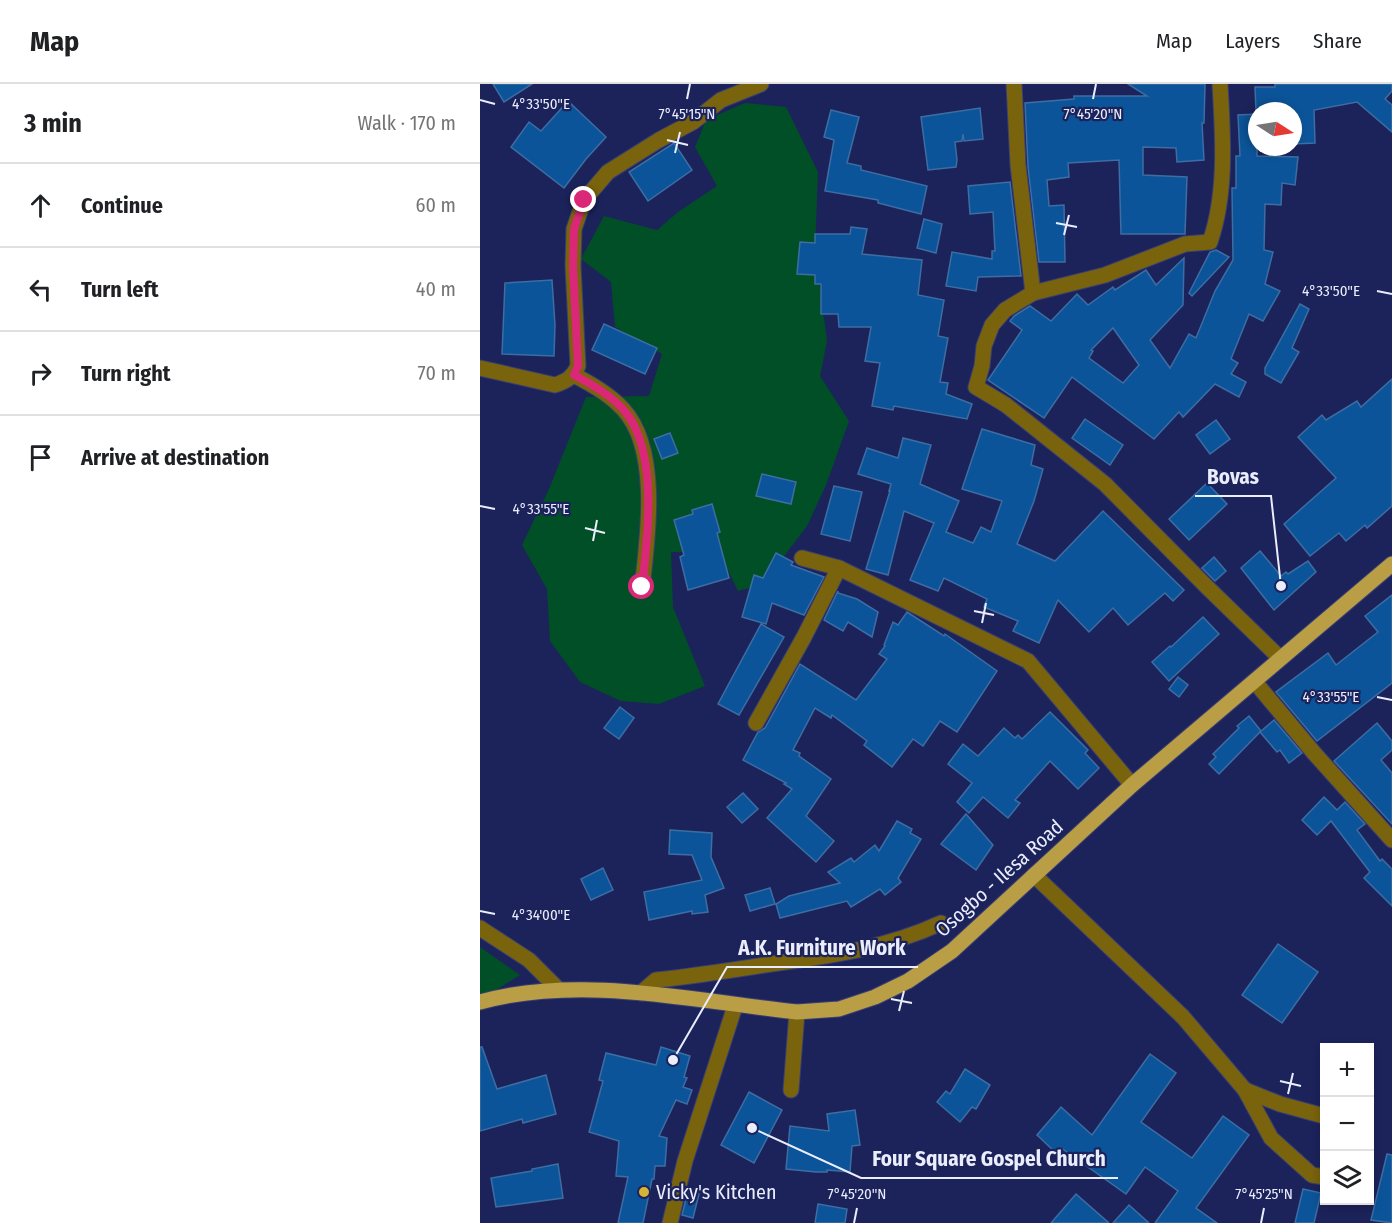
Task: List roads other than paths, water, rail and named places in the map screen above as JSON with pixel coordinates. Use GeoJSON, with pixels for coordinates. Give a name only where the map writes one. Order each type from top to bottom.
{"type":"FeatureCollection","features":[{"type":"Feature","properties":{"kind":"main road","name":"Osogbo - Ilesa Road"},"geometry":{"type":"LineString","coordinates":[[480,1002],[559,990],[640,993],[735,1006],[819,1012],[858,1004],[908,981],[952,951],[1132,785],[1392,564]]}},
{"type":"Feature","properties":{"kind":"street"},"geometry":{"type":"LineString","coordinates":[[480,368],[555,385],[574,375],[578,366],[573,266],[574,229],[584,200],[608,172],[693,122],[721,100],[761,84]]}},
{"type":"Feature","properties":{"kind":"street"},"geometry":{"type":"LineString","coordinates":[[1014,84],[1018,165],[1033,293]]}},
{"type":"Feature","properties":{"kind":"street"},"geometry":{"type":"LineString","coordinates":[[1220,84],[1223,142],[1216,223],[1210,242],[1185,244],[1105,275],[1033,293],[1005,310],[992,325],[984,346],[982,366],[976,387],[1006,405],[1105,484],[1280,658]]}},
{"type":"Feature","properties":{"kind":"street"},"geometry":{"type":"LineString","coordinates":[[574,375],[597,388],[624,410],[640,436],[647,469],[647,542],[642,587]]}},
{"type":"Feature","properties":{"kind":"street"},"geometry":{"type":"LineString","coordinates":[[802,558],[839,568],[1028,661],[1132,785]]}},
{"type":"Feature","properties":{"kind":"street"},"geometry":{"type":"LineString","coordinates":[[756,723],[839,568]]}},
{"type":"Feature","properties":{"kind":"street"},"geometry":{"type":"LineString","coordinates":[[1255,682],[1314,753],[1392,840]]}},
{"type":"Feature","properties":{"kind":"street"},"geometry":{"type":"LineString","coordinates":[[1034,875],[1182,1017],[1245,1090],[1271,1138],[1312,1175],[1320,1176]]}},
{"type":"Feature","properties":{"kind":"street"},"geometry":{"type":"LineString","coordinates":[[640,993],[656,980],[815,958],[876,947],[941,923]]}},
{"type":"Feature","properties":{"kind":"street"},"geometry":{"type":"LineString","coordinates":[[480,928],[529,960],[559,990]]}},
{"type":"Feature","properties":{"kind":"street"},"geometry":{"type":"LineString","coordinates":[[670,1223],[685,1161],[735,1006]]}},
{"type":"Feature","properties":{"kind":"street"},"geometry":{"type":"LineString","coordinates":[[791,1090],[797,1012]]}},
{"type":"Feature","properties":{"kind":"street"},"geometry":{"type":"LineString","coordinates":[[1245,1090],[1280,1104],[1320,1115]]}},
{"type":"Feature","properties":{"kind":"place","name":"Bovas"},"geometry":{"type":"Point","coordinates":[1281,586]}},
{"type":"Feature","properties":{"kind":"place","name":"A.K. Furniture Work"},"geometry":{"type":"Point","coordinates":[673,1060]}},
{"type":"Feature","properties":{"kind":"place","name":"Four Square Gospel Church"},"geometry":{"type":"Point","coordinates":[752,1128]}},
{"type":"Feature","properties":{"kind":"place","name":"Vicky's Kitchen"},"geometry":{"type":"Point","coordinates":[644,1192]}}]}
